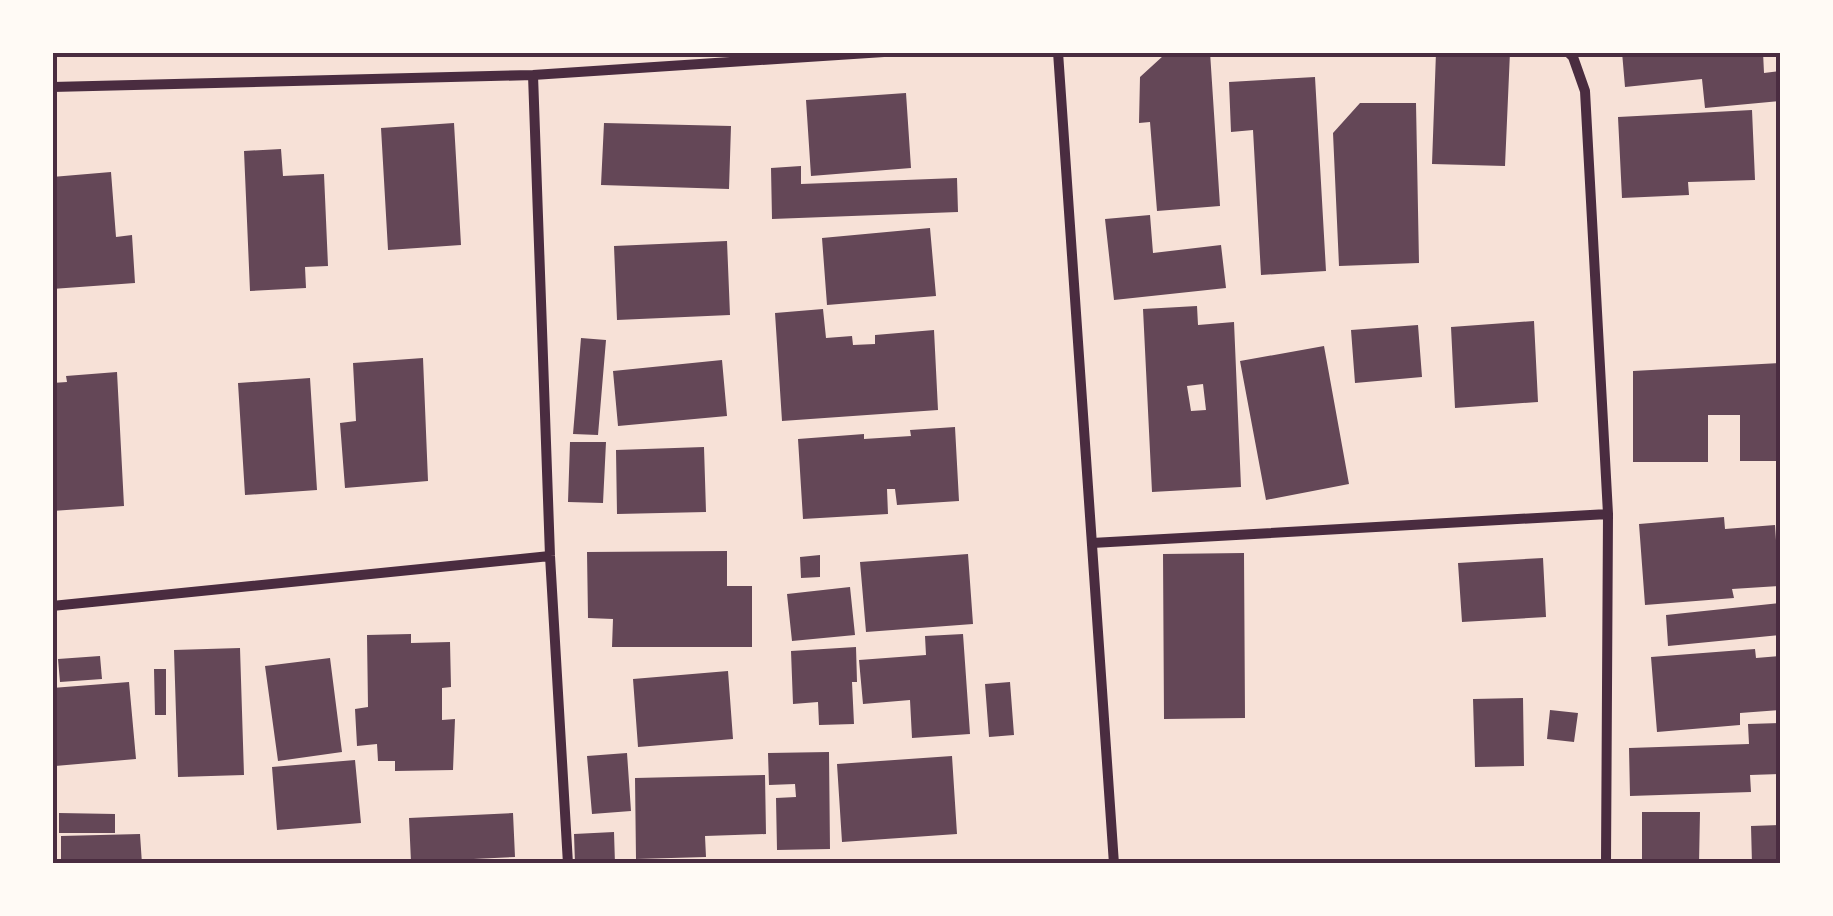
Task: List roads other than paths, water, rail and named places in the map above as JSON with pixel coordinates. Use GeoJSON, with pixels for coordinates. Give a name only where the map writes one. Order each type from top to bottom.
{"type":"FeatureCollection","features":[{"type":"Feature","properties":{"kind":"street"},"geometry":{"type":"LineString","coordinates":[[52,87],[533,75],[884,52]]}},
{"type":"Feature","properties":{"kind":"street"},"geometry":{"type":"LineString","coordinates":[[1058,52],[1114,864]]}},
{"type":"Feature","properties":{"kind":"street"},"geometry":{"type":"LineString","coordinates":[[1568,52],[1584,90],[1608,514],[1606,864]]}},
{"type":"Feature","properties":{"kind":"street"},"geometry":{"type":"LineString","coordinates":[[533,75],[550,556],[568,864]]}},
{"type":"Feature","properties":{"kind":"street"},"geometry":{"type":"LineString","coordinates":[[1092,543],[1608,514]]}},
{"type":"Feature","properties":{"kind":"street"},"geometry":{"type":"LineString","coordinates":[[52,606],[550,556]]}}]}
